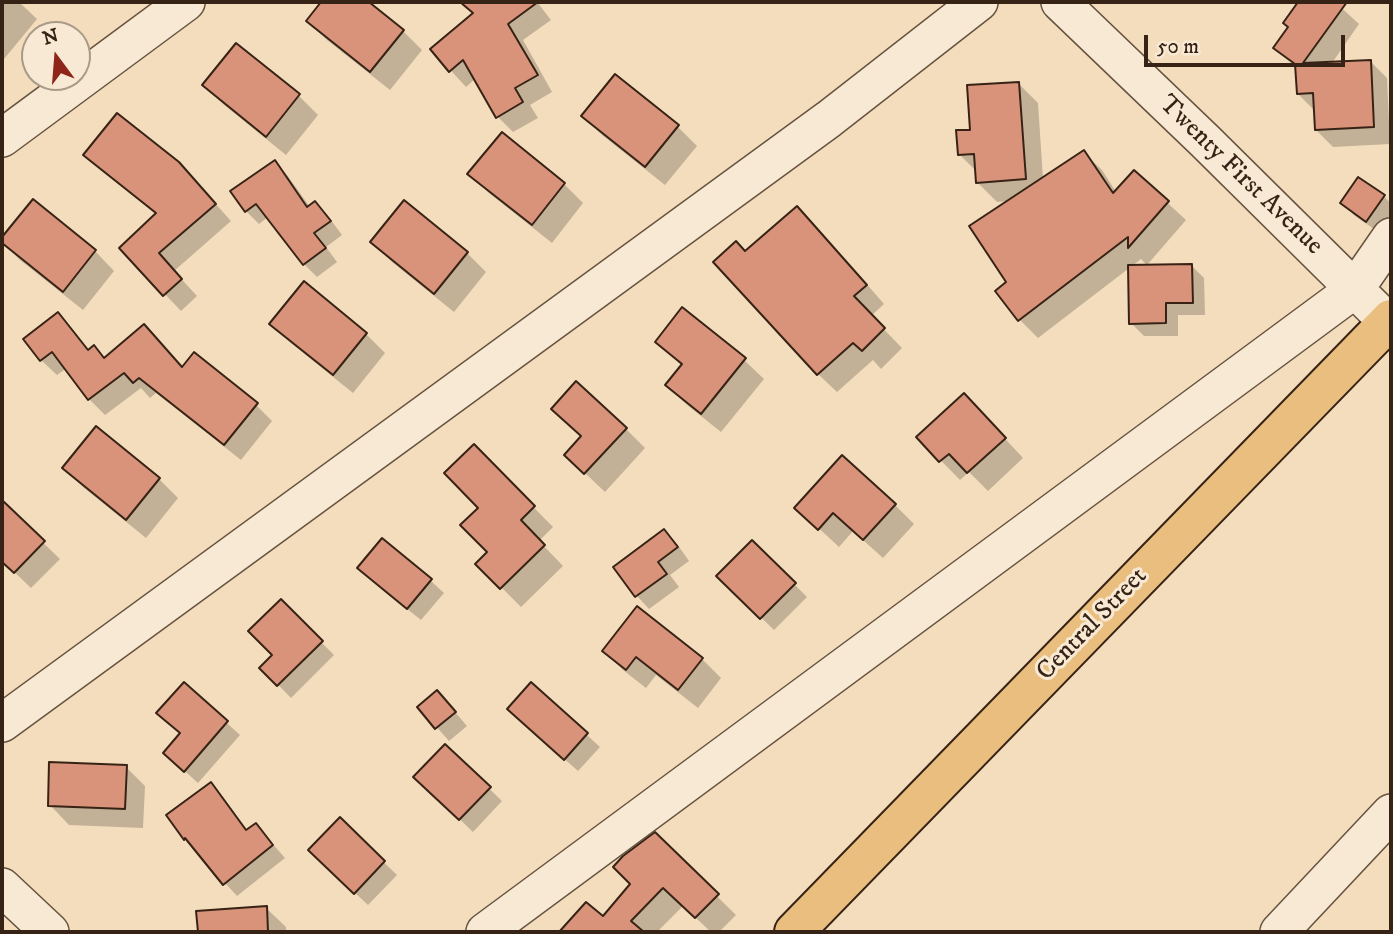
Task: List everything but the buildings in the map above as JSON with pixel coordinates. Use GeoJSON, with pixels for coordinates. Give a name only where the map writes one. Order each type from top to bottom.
{"type":"FeatureCollection","features":[{"type":"Feature","properties":{"kind":"main road","name":"Central Street"},"geometry":{"type":"LineString","coordinates":[[794,932],[1390,322]]}},
{"type":"Feature","properties":{"kind":"street"},"geometry":{"type":"LineString","coordinates":[[2,138],[186,2]]}},
{"type":"Feature","properties":{"kind":"street"},"geometry":{"type":"LineString","coordinates":[[2,723],[829,119],[979,2]]}},
{"type":"Feature","properties":{"kind":"street","name":"Twenty First Avenue"},"geometry":{"type":"LineString","coordinates":[[1060,2],[1390,322]]}},
{"type":"Feature","properties":{"kind":"street"},"geometry":{"type":"LineString","coordinates":[[485,932],[1355,289],[1391,237]]}},
{"type":"Feature","properties":{"kind":"street"},"geometry":{"type":"LineString","coordinates":[[1279,932],[1391,813]]}},
{"type":"Feature","properties":{"kind":"street"},"geometry":{"type":"LineString","coordinates":[[2,887],[50,932]]}}]}
